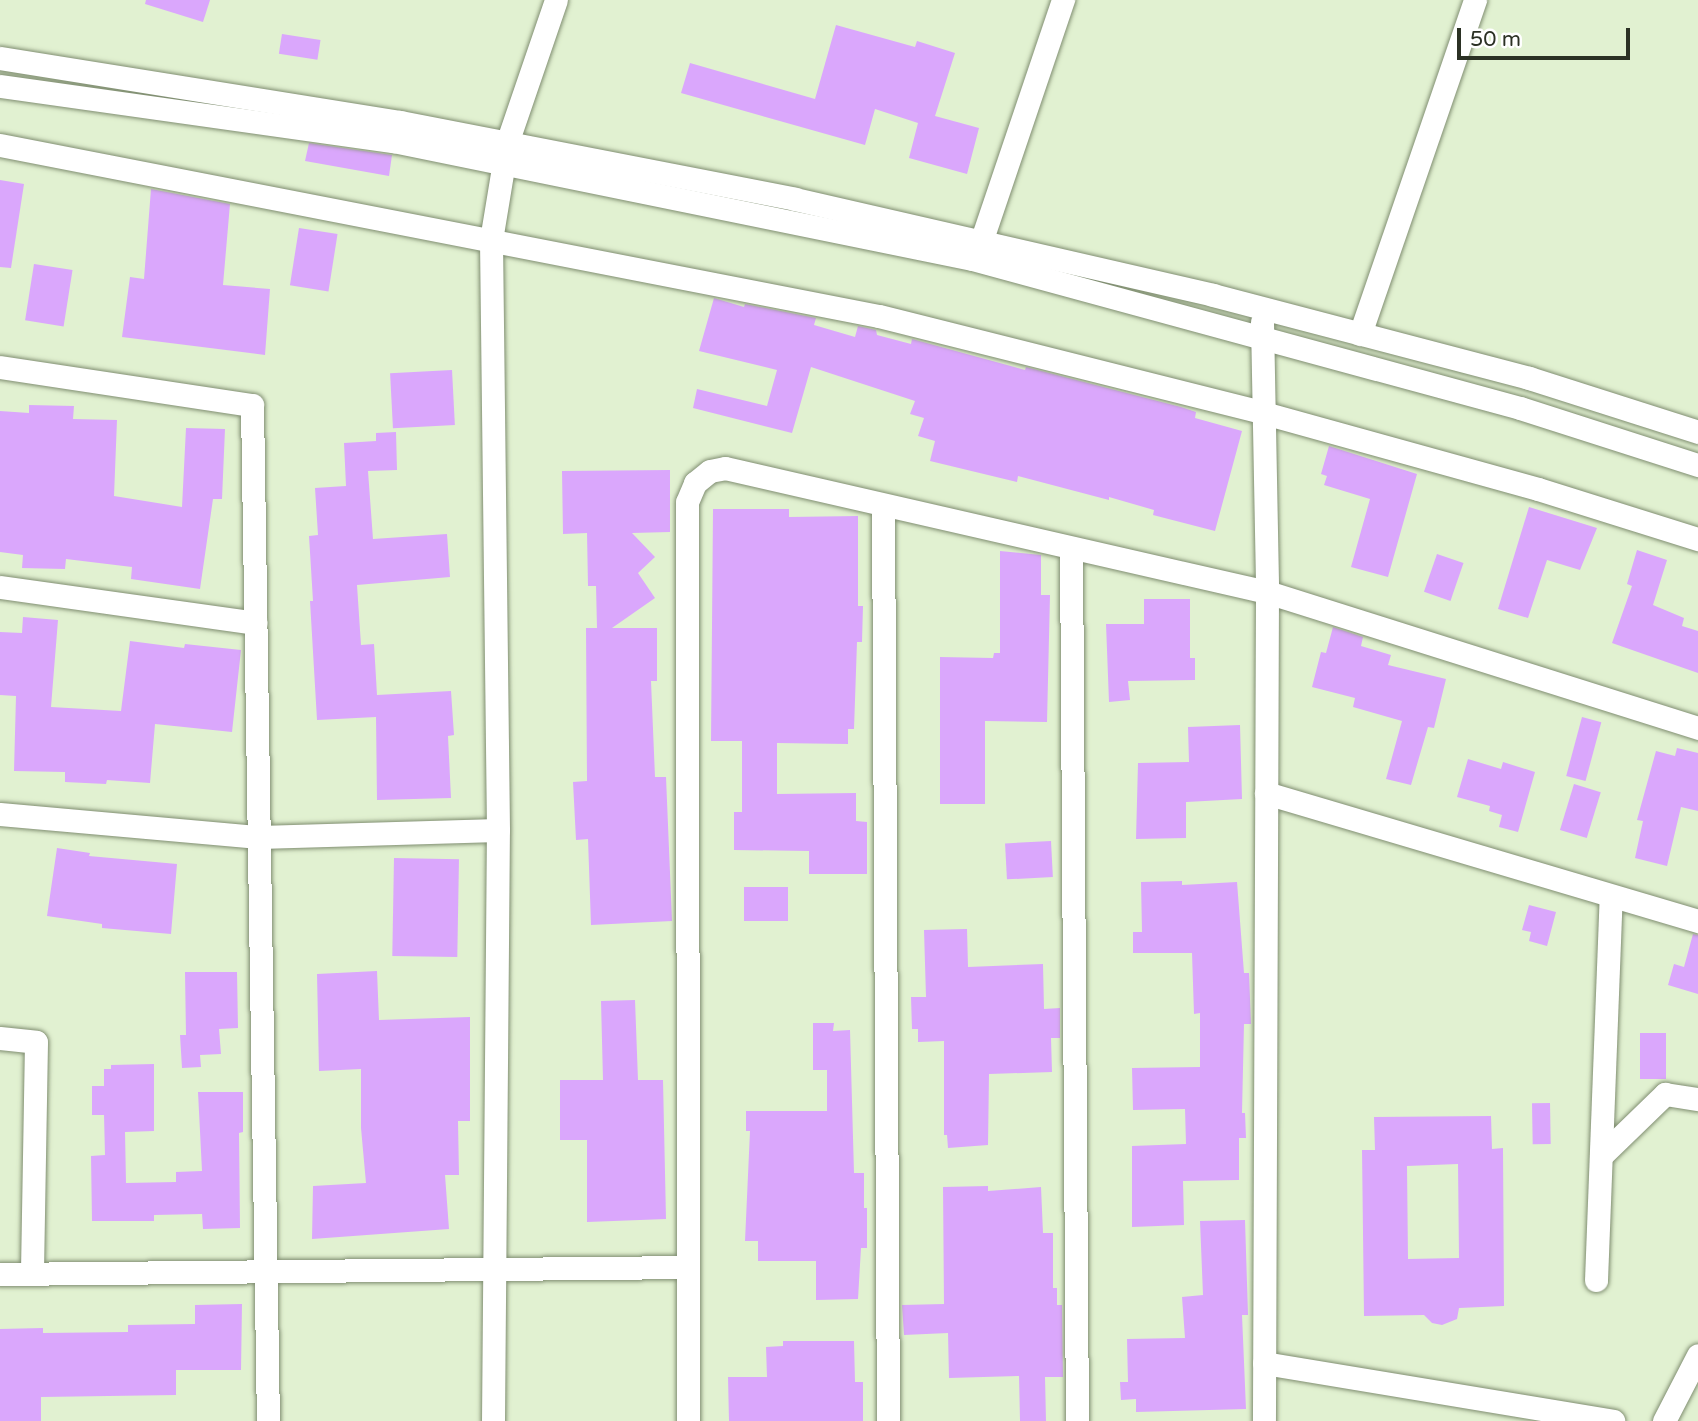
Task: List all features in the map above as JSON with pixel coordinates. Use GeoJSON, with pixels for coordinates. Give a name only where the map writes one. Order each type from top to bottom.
{"type":"FeatureCollection","features":[{"type":"Feature","properties":{"kind":"street"},"geometry":{"type":"LineString","coordinates":[[493,1421],[492,1271],[498,830],[491,240],[505,153],[555,0]]}},
{"type":"Feature","properties":{"kind":"street"},"geometry":{"type":"LineString","coordinates":[[981,242],[1063,0]]}},
{"type":"Feature","properties":{"kind":"street"},"geometry":{"type":"LineString","coordinates":[[1360,334],[1475,0]]}},
{"type":"Feature","properties":{"kind":"street"},"geometry":{"type":"LineString","coordinates":[[0,58],[400,122],[505,153],[972,259],[1520,408],[1698,466]]}},
{"type":"Feature","properties":{"kind":"street"},"geometry":{"type":"LineString","coordinates":[[0,86],[393,141],[505,153],[795,199],[1360,334],[1529,378],[1698,432]]}},
{"type":"Feature","properties":{"kind":"street"},"geometry":{"type":"LineString","coordinates":[[0,145],[880,316],[1264,414],[1538,489],[1698,539]]}},
{"type":"Feature","properties":{"kind":"street"},"geometry":{"type":"LineString","coordinates":[[1262,309],[1267,592],[1264,1421]]}},
{"type":"Feature","properties":{"kind":"street"},"geometry":{"type":"LineString","coordinates":[[0,367],[252,405],[268,1421]]}},
{"type":"Feature","properties":{"kind":"street"},"geometry":{"type":"LineString","coordinates":[[688,1421],[687,502],[695,483],[710,471],[725,468],[1267,592],[1698,728]]}},
{"type":"Feature","properties":{"kind":"street"},"geometry":{"type":"LineString","coordinates":[[883,505],[888,1421]]}},
{"type":"Feature","properties":{"kind":"street"},"geometry":{"type":"LineString","coordinates":[[1071,548],[1077,1421]]}},
{"type":"Feature","properties":{"kind":"street"},"geometry":{"type":"LineString","coordinates":[[0,587],[256,622]]}},
{"type":"Feature","properties":{"kind":"street"},"geometry":{"type":"LineString","coordinates":[[1266,793],[1698,921]]}},
{"type":"Feature","properties":{"kind":"street"},"geometry":{"type":"LineString","coordinates":[[0,814],[259,837],[498,830]]}},
{"type":"Feature","properties":{"kind":"street"},"geometry":{"type":"LineString","coordinates":[[1596,1280],[1611,896]]}},
{"type":"Feature","properties":{"kind":"street"},"geometry":{"type":"LineString","coordinates":[[0,1038],[36,1042],[33,1274]]}},
{"type":"Feature","properties":{"kind":"street"},"geometry":{"type":"LineString","coordinates":[[1602,1155],[1665,1094],[1698,1099]]}},
{"type":"Feature","properties":{"kind":"street"},"geometry":{"type":"LineString","coordinates":[[0,1274],[686,1268]]}},
{"type":"Feature","properties":{"kind":"street"},"geometry":{"type":"LineString","coordinates":[[1664,1421],[1698,1356]]}},
{"type":"Feature","properties":{"kind":"street"},"geometry":{"type":"LineString","coordinates":[[1264,1363],[1613,1421]]}},
{"type":"Feature","properties":{"kind":"building"},"geometry":{"type":"Polygon","coordinates":[[[146,0],[210,0],[203,22],[145,4],[146,0]]]}},
{"type":"Feature","properties":{"kind":"building"},"geometry":{"type":"Polygon","coordinates":[[[836,25],[915,47],[917,41],[955,53],[935,116],[979,128],[967,174],[909,158],[918,123],[875,109],[865,145],[681,93],[690,63],[815,99],[836,25]]]}},
{"type":"Feature","properties":{"kind":"building"},"geometry":{"type":"Polygon","coordinates":[[[282,34],[321,40],[317,60],[279,54],[282,34]]]}},
{"type":"Feature","properties":{"kind":"building"},"geometry":{"type":"Polygon","coordinates":[[[309,143],[392,155],[389,176],[305,161],[309,143]]]}},
{"type":"Feature","properties":{"kind":"building"},"geometry":{"type":"Polygon","coordinates":[[[0,180],[24,184],[11,268],[0,267],[0,180]]]}},
{"type":"Feature","properties":{"kind":"building"},"geometry":{"type":"Polygon","coordinates":[[[151,189],[230,204],[223,285],[270,289],[265,355],[122,337],[130,277],[144,279],[151,189]]]}},
{"type":"Feature","properties":{"kind":"building"},"geometry":{"type":"Polygon","coordinates":[[[299,228],[338,234],[328,291],[290,285],[299,228]]]}},
{"type":"Feature","properties":{"kind":"building"},"geometry":{"type":"Polygon","coordinates":[[[34,264],[73,270],[64,326],[25,320],[34,264]]]}},
{"type":"Feature","properties":{"kind":"building"},"geometry":{"type":"Polygon","coordinates":[[[714,298],[744,307],[745,304],[816,318],[814,325],[855,337],[858,326],[876,330],[877,335],[911,344],[912,339],[1025,370],[1026,367],[1181,407],[1196,412],[1195,418],[1242,431],[1215,531],[1153,515],[1154,510],[1109,497],[1109,500],[1018,476],[1017,482],[930,461],[935,441],[918,436],[924,418],[910,414],[915,401],[811,367],[792,433],[693,408],[697,389],[767,406],[777,370],[699,351],[714,298]]]}},
{"type":"Feature","properties":{"kind":"building"},"geometry":{"type":"Polygon","coordinates":[[[452,370],[455,425],[393,428],[390,373],[452,370]]]}},
{"type":"Feature","properties":{"kind":"building"},"geometry":{"type":"Polygon","coordinates":[[[29,405],[74,406],[73,419],[117,420],[114,496],[182,507],[186,428],[225,429],[222,499],[213,499],[200,589],[131,579],[132,567],[66,559],[65,569],[22,568],[23,555],[0,552],[0,411],[29,413],[29,405]]]}},
{"type":"Feature","properties":{"kind":"building"},"geometry":{"type":"Polygon","coordinates":[[[396,432],[397,470],[368,471],[373,539],[447,534],[450,577],[357,585],[361,645],[374,644],[377,695],[451,691],[454,735],[448,736],[451,798],[377,800],[376,717],[317,720],[309,536],[318,535],[315,488],[346,486],[344,443],[376,441],[376,433],[396,432]]]}},
{"type":"Feature","properties":{"kind":"building"},"geometry":{"type":"Polygon","coordinates":[[[1329,446],[1417,474],[1388,577],[1351,567],[1370,499],[1324,485],[1327,476],[1321,474],[1329,446]]]}},
{"type":"Feature","properties":{"kind":"building"},"geometry":{"type":"Polygon","coordinates":[[[670,470],[670,532],[632,533],[655,557],[638,573],[655,598],[612,628],[657,628],[657,681],[651,681],[655,777],[666,777],[672,921],[591,925],[588,839],[576,840],[573,782],[587,781],[586,628],[597,628],[596,586],[588,586],[587,533],[563,534],[562,471],[670,470]]]}},
{"type":"Feature","properties":{"kind":"building"},"geometry":{"type":"Polygon","coordinates":[[[1529,507],[1597,528],[1580,570],[1547,560],[1528,618],[1498,609],[1529,507]]]}},
{"type":"Feature","properties":{"kind":"building"},"geometry":{"type":"Polygon","coordinates":[[[713,509],[789,509],[789,517],[858,516],[858,606],[863,606],[862,642],[857,642],[854,729],[848,729],[848,744],[777,743],[777,794],[856,793],[856,821],[867,822],[867,874],[809,874],[809,851],[734,850],[734,812],[742,812],[742,741],[711,741],[713,509]]]}},
{"type":"Feature","properties":{"kind":"building"},"geometry":{"type":"Polygon","coordinates":[[[1637,550],[1667,560],[1653,605],[1684,618],[1682,626],[1698,631],[1698,673],[1612,643],[1632,586],[1627,584],[1637,550]]]}},
{"type":"Feature","properties":{"kind":"building"},"geometry":{"type":"Polygon","coordinates":[[[1000,551],[1041,555],[1041,595],[1050,595],[1047,722],[985,721],[985,804],[940,804],[940,657],[993,658],[994,653],[1000,653],[1000,551]]]}},
{"type":"Feature","properties":{"kind":"building"},"geometry":{"type":"Polygon","coordinates":[[[1437,554],[1463,563],[1450,601],[1424,592],[1437,554]]]}},
{"type":"Feature","properties":{"kind":"building"},"geometry":{"type":"Polygon","coordinates":[[[1144,599],[1190,599],[1190,658],[1195,658],[1195,680],[1128,681],[1130,700],[1109,702],[1106,624],[1144,624],[1144,599]]]}},
{"type":"Feature","properties":{"kind":"building"},"geometry":{"type":"Polygon","coordinates":[[[23,617],[58,620],[51,707],[121,711],[130,641],[184,648],[185,644],[241,650],[232,732],[155,724],[150,783],[107,780],[106,784],[65,782],[65,772],[14,771],[16,696],[0,695],[0,632],[22,633],[23,617]]]}},
{"type":"Feature","properties":{"kind":"building"},"geometry":{"type":"Polygon","coordinates":[[[1333,627],[1363,637],[1361,646],[1391,655],[1388,665],[1446,679],[1434,728],[1428,727],[1411,785],[1386,779],[1402,721],[1353,707],[1355,698],[1312,687],[1321,652],[1326,653],[1333,627]]]}},
{"type":"Feature","properties":{"kind":"building"},"geometry":{"type":"Polygon","coordinates":[[[1582,717],[1601,722],[1586,781],[1566,776],[1582,717]]]}},
{"type":"Feature","properties":{"kind":"building"},"geometry":{"type":"Polygon","coordinates":[[[1240,725],[1242,799],[1186,802],[1186,838],[1136,839],[1138,763],[1189,762],[1188,727],[1240,725]]]}},
{"type":"Feature","properties":{"kind":"building"},"geometry":{"type":"Polygon","coordinates":[[[1677,748],[1698,753],[1698,811],[1681,807],[1667,866],[1635,858],[1643,821],[1637,820],[1656,751],[1675,756],[1677,748]]]}},
{"type":"Feature","properties":{"kind":"building"},"geometry":{"type":"Polygon","coordinates":[[[1468,759],[1501,769],[1503,762],[1535,772],[1518,832],[1499,827],[1502,815],[1489,811],[1490,806],[1457,797],[1468,759]]]}},
{"type":"Feature","properties":{"kind":"building"},"geometry":{"type":"Polygon","coordinates":[[[1574,784],[1601,792],[1587,838],[1560,830],[1574,784]]]}},
{"type":"Feature","properties":{"kind":"building"},"geometry":{"type":"Polygon","coordinates":[[[1051,841],[1053,877],[1007,879],[1005,843],[1051,841]]]}},
{"type":"Feature","properties":{"kind":"building"},"geometry":{"type":"Polygon","coordinates":[[[57,848],[90,853],[89,856],[177,864],[171,934],[102,928],[102,924],[47,916],[57,848]]]}},
{"type":"Feature","properties":{"kind":"building"},"geometry":{"type":"Polygon","coordinates":[[[394,858],[459,859],[457,957],[392,956],[394,858]]]}},
{"type":"Feature","properties":{"kind":"building"},"geometry":{"type":"Polygon","coordinates":[[[1182,881],[1182,885],[1237,882],[1244,973],[1249,973],[1251,1024],[1244,1024],[1242,1113],[1245,1113],[1246,1138],[1239,1138],[1239,1180],[1183,1181],[1184,1225],[1132,1227],[1132,1146],[1186,1144],[1185,1109],[1133,1110],[1132,1068],[1200,1067],[1200,1013],[1194,1014],[1192,953],[1133,953],[1133,932],[1142,932],[1141,882],[1182,881]]]}},
{"type":"Feature","properties":{"kind":"building"},"geometry":{"type":"Polygon","coordinates":[[[744,887],[788,887],[788,921],[744,921],[744,887]]]}},
{"type":"Feature","properties":{"kind":"building"},"geometry":{"type":"Polygon","coordinates":[[[1529,905],[1556,912],[1547,946],[1529,941],[1531,932],[1522,930],[1529,905]]]}},
{"type":"Feature","properties":{"kind":"building"},"geometry":{"type":"Polygon","coordinates":[[[967,929],[968,967],[1043,964],[1044,1009],[1060,1008],[1060,1038],[1051,1038],[1052,1072],[989,1074],[988,1145],[948,1148],[947,1135],[944,1135],[944,1041],[918,1042],[918,1029],[912,1029],[911,997],[926,997],[924,930],[967,929]]]}},
{"type":"Feature","properties":{"kind":"building"},"geometry":{"type":"Polygon","coordinates":[[[1693,934],[1698,935],[1698,994],[1668,985],[1674,964],[1684,967],[1693,934]]]}},
{"type":"Feature","properties":{"kind":"building"},"geometry":{"type":"Polygon","coordinates":[[[377,971],[379,1020],[470,1017],[470,1121],[458,1121],[459,1175],[445,1175],[449,1229],[312,1239],[313,1186],[366,1183],[361,1128],[361,1069],[319,1071],[317,974],[377,971]]]}},
{"type":"Feature","properties":{"kind":"building"},"geometry":{"type":"Polygon","coordinates":[[[185,972],[237,972],[238,1028],[219,1029],[221,1054],[200,1055],[201,1067],[182,1068],[180,1035],[186,1035],[185,972]]]}},
{"type":"Feature","properties":{"kind":"building"},"geometry":{"type":"Polygon","coordinates":[[[635,1000],[638,1080],[663,1080],[666,1219],[587,1222],[587,1140],[560,1140],[560,1080],[603,1080],[601,1001],[635,1000]]]}},
{"type":"Feature","properties":{"kind":"building"},"geometry":{"type":"Polygon","coordinates":[[[813,1023],[834,1023],[833,1031],[850,1030],[854,1173],[864,1173],[864,1208],[867,1208],[867,1248],[861,1248],[858,1299],[816,1300],[816,1261],[758,1261],[758,1241],[745,1241],[750,1131],[746,1131],[746,1111],[827,1111],[827,1070],[813,1070],[813,1023]]]}},
{"type":"Feature","properties":{"kind":"building"},"geometry":{"type":"Polygon","coordinates":[[[1640,1033],[1666,1033],[1666,1079],[1640,1079],[1640,1033]]]}},
{"type":"Feature","properties":{"kind":"building"},"geometry":{"type":"Polygon","coordinates":[[[154,1064],[154,1131],[125,1132],[126,1183],[176,1182],[176,1172],[202,1171],[198,1092],[243,1092],[243,1132],[239,1133],[240,1228],[203,1229],[202,1214],[154,1215],[154,1221],[92,1221],[91,1156],[105,1155],[104,1115],[92,1115],[92,1086],[104,1086],[104,1069],[111,1069],[111,1065],[154,1064]]]}},
{"type":"Feature","properties":{"kind":"building"},"geometry":{"type":"Polygon","coordinates":[[[1532,1103],[1550,1103],[1551,1144],[1533,1144],[1532,1103]]]}},
{"type":"Feature","properties":{"kind":"building"},"geometry":{"type":"Polygon","coordinates":[[[1491,1116],[1492,1149],[1503,1148],[1504,1306],[1459,1308],[1457,1319],[1442,1325],[1432,1323],[1424,1315],[1364,1316],[1362,1150],[1375,1150],[1374,1117],[1491,1116]],[[1458,1164],[1407,1166],[1408,1259],[1459,1258],[1458,1164]]]}},
{"type":"Feature","properties":{"kind":"building"},"geometry":{"type":"Polygon","coordinates":[[[988,1186],[988,1191],[1041,1187],[1043,1233],[1053,1233],[1053,1288],[1057,1288],[1057,1305],[1062,1305],[1063,1377],[1045,1377],[1046,1421],[1020,1421],[1019,1376],[949,1378],[948,1333],[904,1335],[902,1305],[944,1304],[943,1187],[988,1186]]]}},
{"type":"Feature","properties":{"kind":"building"},"geometry":{"type":"Polygon","coordinates":[[[1245,1220],[1248,1315],[1242,1315],[1246,1409],[1136,1412],[1136,1399],[1121,1400],[1120,1382],[1128,1382],[1127,1339],[1185,1338],[1182,1297],[1203,1295],[1200,1221],[1245,1220]]]}},
{"type":"Feature","properties":{"kind":"building"},"geometry":{"type":"Polygon","coordinates":[[[242,1304],[241,1370],[176,1370],[176,1395],[41,1397],[41,1421],[0,1421],[0,1329],[43,1328],[43,1333],[128,1332],[128,1325],[195,1324],[195,1305],[242,1304]]]}},
{"type":"Feature","properties":{"kind":"building"},"geometry":{"type":"Polygon","coordinates":[[[783,1341],[854,1341],[855,1382],[863,1382],[863,1421],[729,1421],[728,1377],[767,1377],[766,1347],[783,1346],[783,1341]]]}}]}
